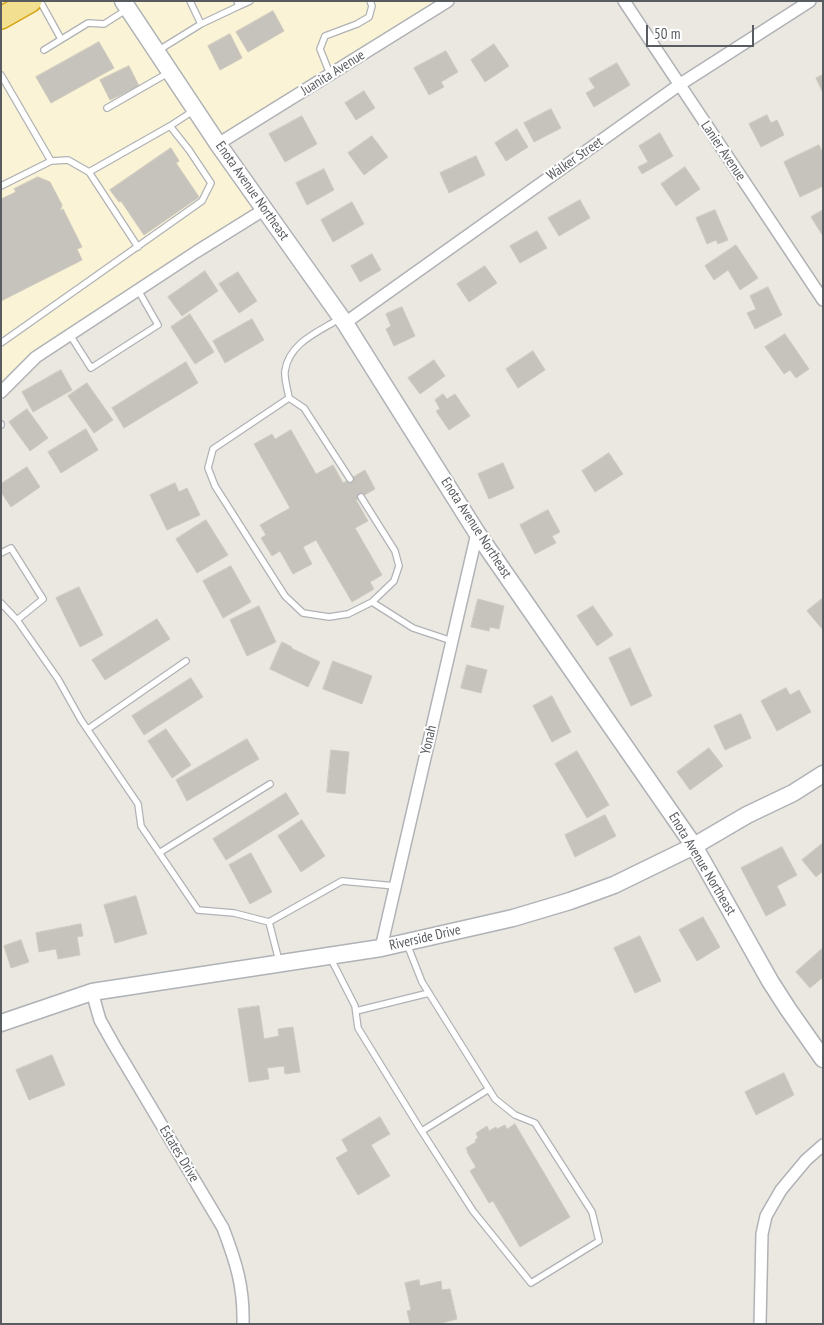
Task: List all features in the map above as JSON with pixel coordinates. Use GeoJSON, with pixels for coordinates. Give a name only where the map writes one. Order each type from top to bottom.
{"type":"FeatureCollection","features":[{"type":"Feature","properties":{"kind":"highway"},"geometry":{"type":"LineString","coordinates":[[1,18],[31,1]]}},
{"type":"Feature","properties":{"kind":"street","name":"Juanita Avenue"},"geometry":{"type":"LineString","coordinates":[[218,144],[448,1]]}},
{"type":"Feature","properties":{"kind":"street","name":"Lanier Avenue"},"geometry":{"type":"LineString","coordinates":[[624,1],[823,300]]}},
{"type":"Feature","properties":{"kind":"street","name":"Walker Street"},"geometry":{"type":"LineString","coordinates":[[343,321],[679,85],[810,1]]}},
{"type":"Feature","properties":{"kind":"street","name":"Enota Avenue Northeast"},"geometry":{"type":"LineString","coordinates":[[125,5],[218,144],[343,321],[477,533],[694,846],[770,981],[823,1059]]}},
{"type":"Feature","properties":{"kind":"street"},"geometry":{"type":"LineString","coordinates":[[1,392],[36,357],[265,210]]}},
{"type":"Feature","properties":{"kind":"street","name":"Yonah"},"geometry":{"type":"LineString","coordinates":[[381,948],[477,533]]}},
{"type":"Feature","properties":{"kind":"street","name":"Riverside Drive"},"geometry":{"type":"LineString","coordinates":[[1,1023],[92,992],[381,948],[513,918],[570,901],[614,885],[694,846],[746,816],[793,793],[823,774]]}},
{"type":"Feature","properties":{"kind":"street","name":"Estates Drive"},"geometry":{"type":"LineString","coordinates":[[92,992],[100,1020],[223,1228],[235,1260],[242,1292],[243,1324]]}},
{"type":"Feature","properties":{"kind":"street"},"geometry":{"type":"LineString","coordinates":[[760,1324],[762,1234],[766,1216],[781,1190],[806,1160],[823,1145]]}},
{"type":"Feature","properties":{"kind":"lane"},"geometry":{"type":"LineString","coordinates":[[40,1],[61,39]]}},
{"type":"Feature","properties":{"kind":"lane"},"geometry":{"type":"LineString","coordinates":[[190,1],[201,24]]}},
{"type":"Feature","properties":{"kind":"lane"},"geometry":{"type":"LineString","coordinates":[[156,51],[238,4],[250,1]]}},
{"type":"Feature","properties":{"kind":"lane"},"geometry":{"type":"LineString","coordinates":[[330,74],[320,49],[325,36],[357,24],[369,17],[372,6],[370,1]]}},
{"type":"Feature","properties":{"kind":"lane"},"geometry":{"type":"LineString","coordinates":[[44,50],[88,22],[104,24],[125,5]]}},
{"type":"Feature","properties":{"kind":"lane"},"geometry":{"type":"LineString","coordinates":[[107,108],[170,72]]}},
{"type":"Feature","properties":{"kind":"lane"},"geometry":{"type":"LineString","coordinates":[[1,75],[50,161]]}},
{"type":"Feature","properties":{"kind":"lane"},"geometry":{"type":"LineString","coordinates":[[89,172],[170,126],[195,109]]}},
{"type":"Feature","properties":{"kind":"lane"},"geometry":{"type":"LineString","coordinates":[[1,343],[202,202],[211,183],[170,126]]}},
{"type":"Feature","properties":{"kind":"lane"},"geometry":{"type":"LineString","coordinates":[[1,186],[50,161],[68,160],[89,172],[138,247]]}},
{"type":"Feature","properties":{"kind":"lane"},"geometry":{"type":"LineString","coordinates":[[70,335],[91,368],[158,325],[138,290]]}},
{"type":"Feature","properties":{"kind":"lane"},"geometry":{"type":"LineString","coordinates":[[343,321],[298,345],[288,359],[285,372],[289,398],[304,408],[350,479]]}},
{"type":"Feature","properties":{"kind":"lane"},"geometry":{"type":"LineString","coordinates":[[289,398],[214,449],[208,468],[215,486],[285,596],[303,613],[330,617],[348,614],[372,602],[394,581],[399,566],[395,551],[361,497]]}},
{"type":"Feature","properties":{"kind":"lane"},"geometry":{"type":"LineString","coordinates":[[1,553],[11,548],[43,599],[17,620]]}},
{"type":"Feature","properties":{"kind":"lane"},"geometry":{"type":"LineString","coordinates":[[372,602],[413,628],[452,641]]}},
{"type":"Feature","properties":{"kind":"lane"},"geometry":{"type":"LineString","coordinates":[[1,603],[17,620],[58,679],[88,730],[138,804],[141,826],[198,910],[234,912],[269,922],[342,881],[395,886]]}},
{"type":"Feature","properties":{"kind":"lane"},"geometry":{"type":"LineString","coordinates":[[88,730],[186,661]]}},
{"type":"Feature","properties":{"kind":"lane"},"geometry":{"type":"LineString","coordinates":[[159,853],[270,784]]}},
{"type":"Feature","properties":{"kind":"lane"},"geometry":{"type":"LineString","coordinates":[[269,922],[280,963]]}},
{"type":"Feature","properties":{"kind":"lane"},"geometry":{"type":"LineString","coordinates":[[329,956],[355,1006],[358,1028],[474,1210],[531,1283],[599,1241],[592,1212],[535,1122],[515,1115],[495,1099],[422,982],[406,942]]}},
{"type":"Feature","properties":{"kind":"lane"},"geometry":{"type":"LineString","coordinates":[[356,1011],[429,993]]}},
{"type":"Feature","properties":{"kind":"lane"},"geometry":{"type":"LineString","coordinates":[[422,1131],[489,1089]]}},
{"type":"Feature","properties":{"kind":"shaded area"},"geometry":{"type":"Polygon","coordinates":[[[1,1],[457,1],[227,145],[267,206],[1,384],[1,1]]]}},
{"type":"Feature","properties":{"kind":"building"},"geometry":{"type":"Polygon","coordinates":[[[273,11],[284,31],[248,52],[236,32],[273,11]]]}},
{"type":"Feature","properties":{"kind":"building"},"geometry":{"type":"Polygon","coordinates":[[[230,34],[242,58],[220,70],[208,46],[230,34]]]}},
{"type":"Feature","properties":{"kind":"building"},"geometry":{"type":"Polygon","coordinates":[[[99,42],[114,68],[51,103],[36,77],[99,42]]]}},
{"type":"Feature","properties":{"kind":"building"},"geometry":{"type":"Polygon","coordinates":[[[494,44],[509,66],[485,82],[471,60],[494,44]]]}},
{"type":"Feature","properties":{"kind":"building"},"geometry":{"type":"Polygon","coordinates":[[[446,51],[458,72],[441,82],[444,87],[429,95],[414,68],[446,51]]]}},
{"type":"Feature","properties":{"kind":"building"},"geometry":{"type":"Polygon","coordinates":[[[617,63],[630,85],[594,107],[586,93],[595,88],[589,79],[617,63]]]}},
{"type":"Feature","properties":{"kind":"building"},"geometry":{"type":"Polygon","coordinates":[[[129,66],[139,86],[110,100],[100,80],[129,66]]]}},
{"type":"Feature","properties":{"kind":"building"},"geometry":{"type":"Polygon","coordinates":[[[823,75],[823,93],[816,78],[823,75]]]}},
{"type":"Feature","properties":{"kind":"building"},"geometry":{"type":"Polygon","coordinates":[[[364,91],[375,108],[356,120],[345,103],[364,91]]]}},
{"type":"Feature","properties":{"kind":"building"},"geometry":{"type":"Polygon","coordinates":[[[551,109],[561,128],[534,142],[524,123],[551,109]]]}},
{"type":"Feature","properties":{"kind":"building"},"geometry":{"type":"Polygon","coordinates":[[[767,115],[771,123],[777,120],[784,135],[761,147],[749,124],[767,115]]]}},
{"type":"Feature","properties":{"kind":"building"},"geometry":{"type":"Polygon","coordinates":[[[302,116],[317,144],[285,162],[269,134],[302,116]]]}},
{"type":"Feature","properties":{"kind":"building"},"geometry":{"type":"Polygon","coordinates":[[[517,129],[528,147],[506,161],[495,143],[517,129]]]}},
{"type":"Feature","properties":{"kind":"building"},"geometry":{"type":"Polygon","coordinates":[[[660,133],[673,156],[642,174],[638,167],[648,162],[639,146],[660,133]]]}},
{"type":"Feature","properties":{"kind":"building"},"geometry":{"type":"Polygon","coordinates":[[[372,136],[388,157],[364,175],[348,153],[372,136]]]}},
{"type":"Feature","properties":{"kind":"building"},"geometry":{"type":"Polygon","coordinates":[[[819,145],[823,153],[823,186],[800,197],[784,162],[819,145]]]}},
{"type":"Feature","properties":{"kind":"building"},"geometry":{"type":"Polygon","coordinates":[[[171,148],[179,161],[176,163],[199,197],[144,235],[121,201],[119,202],[110,190],[171,148]]]}},
{"type":"Feature","properties":{"kind":"building"},"geometry":{"type":"Polygon","coordinates":[[[476,156],[485,175],[449,193],[440,173],[476,156]]]}},
{"type":"Feature","properties":{"kind":"building"},"geometry":{"type":"Polygon","coordinates":[[[685,167],[700,189],[676,206],[661,184],[685,167]]]}},
{"type":"Feature","properties":{"kind":"building"},"geometry":{"type":"Polygon","coordinates":[[[324,169],[334,190],[307,205],[296,183],[324,169]]]}},
{"type":"Feature","properties":{"kind":"building"},"geometry":{"type":"Polygon","coordinates":[[[38,177],[50,182],[62,205],[60,211],[63,209],[82,247],[77,249],[82,260],[1,301],[1,199],[16,192],[14,189],[38,177]]]}},
{"type":"Feature","properties":{"kind":"building"},"geometry":{"type":"Polygon","coordinates":[[[580,200],[590,218],[559,236],[548,218],[580,200]]]}},
{"type":"Feature","properties":{"kind":"building"},"geometry":{"type":"Polygon","coordinates":[[[352,202],[364,224],[333,242],[321,220],[352,202]]]}},
{"type":"Feature","properties":{"kind":"building"},"geometry":{"type":"Polygon","coordinates":[[[715,210],[728,240],[718,244],[716,240],[707,244],[696,218],[715,210]]]}},
{"type":"Feature","properties":{"kind":"building"},"geometry":{"type":"Polygon","coordinates":[[[823,210],[823,236],[811,217],[823,210]]]}},
{"type":"Feature","properties":{"kind":"building"},"geometry":{"type":"Polygon","coordinates":[[[537,231],[547,248],[520,263],[510,246],[537,231]]]}},
{"type":"Feature","properties":{"kind":"building"},"geometry":{"type":"Polygon","coordinates":[[[736,245],[758,278],[740,290],[728,270],[714,280],[705,266],[736,245]]]}},
{"type":"Feature","properties":{"kind":"building"},"geometry":{"type":"Polygon","coordinates":[[[372,254],[381,270],[360,282],[351,266],[372,254]]]}},
{"type":"Feature","properties":{"kind":"building"},"geometry":{"type":"Polygon","coordinates":[[[485,266],[497,283],[469,302],[457,284],[485,266]]]}},
{"type":"Feature","properties":{"kind":"building"},"geometry":{"type":"Polygon","coordinates":[[[205,271],[218,291],[182,316],[168,297],[205,271]]]}},
{"type":"Feature","properties":{"kind":"building"},"geometry":{"type":"Polygon","coordinates":[[[238,272],[257,301],[239,313],[219,284],[238,272]]]}},
{"type":"Feature","properties":{"kind":"building"},"geometry":{"type":"Polygon","coordinates":[[[768,287],[782,315],[755,329],[747,313],[756,309],[750,296],[768,287]]]}},
{"type":"Feature","properties":{"kind":"building"},"geometry":{"type":"Polygon","coordinates":[[[402,307],[415,336],[394,346],[386,329],[391,326],[386,314],[402,307]]]}},
{"type":"Feature","properties":{"kind":"building"},"geometry":{"type":"Polygon","coordinates":[[[190,314],[214,352],[195,364],[171,327],[190,314]]]}},
{"type":"Feature","properties":{"kind":"building"},"geometry":{"type":"Polygon","coordinates":[[[252,319],[264,340],[225,363],[213,341],[252,319]]]}},
{"type":"Feature","properties":{"kind":"building"},"geometry":{"type":"Polygon","coordinates":[[[785,334],[809,369],[796,378],[790,370],[784,374],[765,347],[785,334]]]}},
{"type":"Feature","properties":{"kind":"building"},"geometry":{"type":"Polygon","coordinates":[[[533,351],[545,370],[518,388],[506,369],[533,351]]]}},
{"type":"Feature","properties":{"kind":"building"},"geometry":{"type":"Polygon","coordinates":[[[434,360],[445,376],[420,394],[408,378],[434,360]]]}},
{"type":"Feature","properties":{"kind":"building"},"geometry":{"type":"Polygon","coordinates":[[[186,362],[198,383],[124,428],[112,408],[186,362]]]}},
{"type":"Feature","properties":{"kind":"building"},"geometry":{"type":"Polygon","coordinates":[[[61,370],[72,390],[33,412],[22,392],[61,370]]]}},
{"type":"Feature","properties":{"kind":"building"},"geometry":{"type":"Polygon","coordinates":[[[87,383],[113,420],[94,433],[68,396],[87,383]]]}},
{"type":"Feature","properties":{"kind":"building"},"geometry":{"type":"Polygon","coordinates":[[[443,394],[447,399],[455,394],[470,416],[449,430],[436,411],[440,409],[435,400],[443,394]]]}},
{"type":"Feature","properties":{"kind":"building"},"geometry":{"type":"Polygon","coordinates":[[[27,409],[48,438],[30,451],[9,422],[27,409]]]}},
{"type":"Feature","properties":{"kind":"building"},"geometry":{"type":"Polygon","coordinates":[[[86,429],[98,450],[61,473],[48,452],[86,429]]]}},
{"type":"Feature","properties":{"kind":"building"},"geometry":{"type":"Polygon","coordinates":[[[291,430],[316,474],[333,465],[343,483],[365,470],[375,489],[356,500],[368,521],[355,528],[382,575],[370,582],[374,589],[352,602],[316,540],[303,547],[312,564],[293,574],[280,551],[272,556],[261,538],[266,535],[260,525],[290,508],[254,444],[272,434],[275,439],[291,430]]]}},
{"type":"Feature","properties":{"kind":"building"},"geometry":{"type":"Polygon","coordinates":[[[609,453],[623,474],[595,492],[582,471],[609,453]]]}},
{"type":"Feature","properties":{"kind":"building"},"geometry":{"type":"Polygon","coordinates":[[[503,463],[514,488],[489,499],[478,474],[503,463]]]}},
{"type":"Feature","properties":{"kind":"building"},"geometry":{"type":"Polygon","coordinates":[[[27,467],[40,487],[11,507],[1,492],[1,484],[27,467]]]}},
{"type":"Feature","properties":{"kind":"building"},"geometry":{"type":"Polygon","coordinates":[[[175,483],[179,492],[187,488],[200,515],[167,530],[150,495],[175,483]]]}},
{"type":"Feature","properties":{"kind":"building"},"geometry":{"type":"Polygon","coordinates":[[[548,510],[560,532],[552,536],[556,543],[535,554],[520,525],[548,510]]]}},
{"type":"Feature","properties":{"kind":"building"},"geometry":{"type":"Polygon","coordinates":[[[206,520],[228,555],[197,573],[176,539],[206,520]]]}},
{"type":"Feature","properties":{"kind":"building"},"geometry":{"type":"Polygon","coordinates":[[[231,566],[251,602],[223,618],[203,581],[231,566]]]}},
{"type":"Feature","properties":{"kind":"building"},"geometry":{"type":"Polygon","coordinates":[[[79,587],[103,635],[80,647],[56,598],[79,587]]]}},
{"type":"Feature","properties":{"kind":"building"},"geometry":{"type":"Polygon","coordinates":[[[823,598],[823,630],[807,611],[823,598]]]}},
{"type":"Feature","properties":{"kind":"building"},"geometry":{"type":"Polygon","coordinates":[[[478,599],[504,606],[499,629],[490,627],[489,631],[471,627],[478,599]]]}},
{"type":"Feature","properties":{"kind":"building"},"geometry":{"type":"Polygon","coordinates":[[[259,606],[276,642],[247,656],[230,620],[259,606]]]}},
{"type":"Feature","properties":{"kind":"building"},"geometry":{"type":"Polygon","coordinates":[[[593,606],[613,635],[597,646],[577,616],[593,606]]]}},
{"type":"Feature","properties":{"kind":"building"},"geometry":{"type":"Polygon","coordinates":[[[157,619],[170,639],[105,680],[92,660],[157,619]]]}},
{"type":"Feature","properties":{"kind":"building"},"geometry":{"type":"Polygon","coordinates":[[[282,642],[320,662],[308,687],[270,669],[282,642]]]}},
{"type":"Feature","properties":{"kind":"building"},"geometry":{"type":"Polygon","coordinates":[[[630,648],[652,696],[631,706],[609,658],[630,648]]]}},
{"type":"Feature","properties":{"kind":"building"},"geometry":{"type":"Polygon","coordinates":[[[333,661],[372,676],[362,704],[323,689],[333,661]]]}},
{"type":"Feature","properties":{"kind":"building"},"geometry":{"type":"Polygon","coordinates":[[[467,665],[487,670],[481,693],[461,688],[467,665]]]}},
{"type":"Feature","properties":{"kind":"building"},"geometry":{"type":"Polygon","coordinates":[[[191,678],[203,697],[144,735],[132,716],[191,678]]]}},
{"type":"Feature","properties":{"kind":"building"},"geometry":{"type":"Polygon","coordinates":[[[786,688],[790,695],[799,690],[811,712],[777,731],[761,701],[786,688]]]}},
{"type":"Feature","properties":{"kind":"building"},"geometry":{"type":"Polygon","coordinates":[[[552,696],[571,732],[552,742],[533,706],[552,696]]]}},
{"type":"Feature","properties":{"kind":"building"},"geometry":{"type":"Polygon","coordinates":[[[741,714],[751,738],[725,750],[714,726],[741,714]]]}},
{"type":"Feature","properties":{"kind":"building"},"geometry":{"type":"Polygon","coordinates":[[[166,729],[191,765],[172,778],[148,741],[166,729]]]}},
{"type":"Feature","properties":{"kind":"building"},"geometry":{"type":"Polygon","coordinates":[[[247,739],[259,759],[187,801],[176,780],[247,739]]]}},
{"type":"Feature","properties":{"kind":"building"},"geometry":{"type":"Polygon","coordinates":[[[709,748],[723,766],[690,790],[677,772],[709,748]]]}},
{"type":"Feature","properties":{"kind":"building"},"geometry":{"type":"Polygon","coordinates":[[[331,750],[349,752],[345,794],[327,792],[331,750]]]}},
{"type":"Feature","properties":{"kind":"building"},"geometry":{"type":"Polygon","coordinates":[[[577,751],[609,805],[587,818],[555,764],[577,751]]]}},
{"type":"Feature","properties":{"kind":"building"},"geometry":{"type":"Polygon","coordinates":[[[286,793],[299,814],[226,860],[213,839],[286,793]]]}},
{"type":"Feature","properties":{"kind":"building"},"geometry":{"type":"Polygon","coordinates":[[[605,815],[616,836],[575,857],[565,835],[605,815]]]}},
{"type":"Feature","properties":{"kind":"building"},"geometry":{"type":"Polygon","coordinates":[[[302,820],[325,856],[301,872],[278,836],[302,820]]]}},
{"type":"Feature","properties":{"kind":"building"},"geometry":{"type":"Polygon","coordinates":[[[823,843],[823,871],[816,877],[802,860],[823,843]]]}},
{"type":"Feature","properties":{"kind":"building"},"geometry":{"type":"Polygon","coordinates":[[[782,847],[797,875],[777,886],[786,905],[766,916],[741,868],[782,847]]]}},
{"type":"Feature","properties":{"kind":"building"},"geometry":{"type":"Polygon","coordinates":[[[251,853],[272,892],[250,904],[229,865],[251,853]]]}},
{"type":"Feature","properties":{"kind":"building"},"geometry":{"type":"Polygon","coordinates":[[[136,896],[147,934],[115,943],[104,905],[136,896]]]}},
{"type":"Feature","properties":{"kind":"building"},"geometry":{"type":"Polygon","coordinates":[[[703,917],[720,947],[697,961],[679,930],[703,917]]]}},
{"type":"Feature","properties":{"kind":"building"},"geometry":{"type":"Polygon","coordinates":[[[81,924],[83,936],[77,937],[80,955],[58,959],[56,949],[39,952],[36,933],[81,924]]]}},
{"type":"Feature","properties":{"kind":"building"},"geometry":{"type":"Polygon","coordinates":[[[640,936],[661,981],[635,993],[614,948],[640,936]]]}},
{"type":"Feature","properties":{"kind":"building"},"geometry":{"type":"Polygon","coordinates":[[[21,940],[29,962],[11,968],[4,946],[21,940]]]}},
{"type":"Feature","properties":{"kind":"building"},"geometry":{"type":"Polygon","coordinates":[[[823,948],[823,977],[810,988],[796,972],[823,948]]]}},
{"type":"Feature","properties":{"kind":"building"},"geometry":{"type":"Polygon","coordinates":[[[259,1006],[264,1039],[279,1036],[278,1029],[293,1027],[300,1072],[285,1074],[284,1066],[267,1068],[269,1079],[249,1082],[238,1009],[259,1006]]]}},
{"type":"Feature","properties":{"kind":"building"},"geometry":{"type":"Polygon","coordinates":[[[52,1055],[65,1085],[29,1100],[16,1070],[52,1055]]]}},
{"type":"Feature","properties":{"kind":"building"},"geometry":{"type":"Polygon","coordinates":[[[784,1073],[794,1095],[756,1115],[745,1092],[784,1073]]]}},
{"type":"Feature","properties":{"kind":"building"},"geometry":{"type":"Polygon","coordinates":[[[380,1117],[390,1134],[371,1145],[390,1176],[358,1195],[336,1158],[348,1151],[342,1140],[380,1117]]]}},
{"type":"Feature","properties":{"kind":"building"},"geometry":{"type":"Polygon","coordinates":[[[515,1124],[570,1217],[520,1247],[493,1201],[489,1203],[470,1171],[476,1167],[466,1148],[476,1142],[475,1140],[478,1138],[476,1133],[487,1126],[489,1131],[505,1125],[507,1129],[515,1124]]]}},
{"type":"Feature","properties":{"kind":"building"},"geometry":{"type":"Polygon","coordinates":[[[419,1280],[420,1286],[441,1281],[442,1290],[450,1289],[457,1319],[438,1324],[410,1324],[407,1311],[411,1310],[405,1283],[419,1280]]]}}]}
